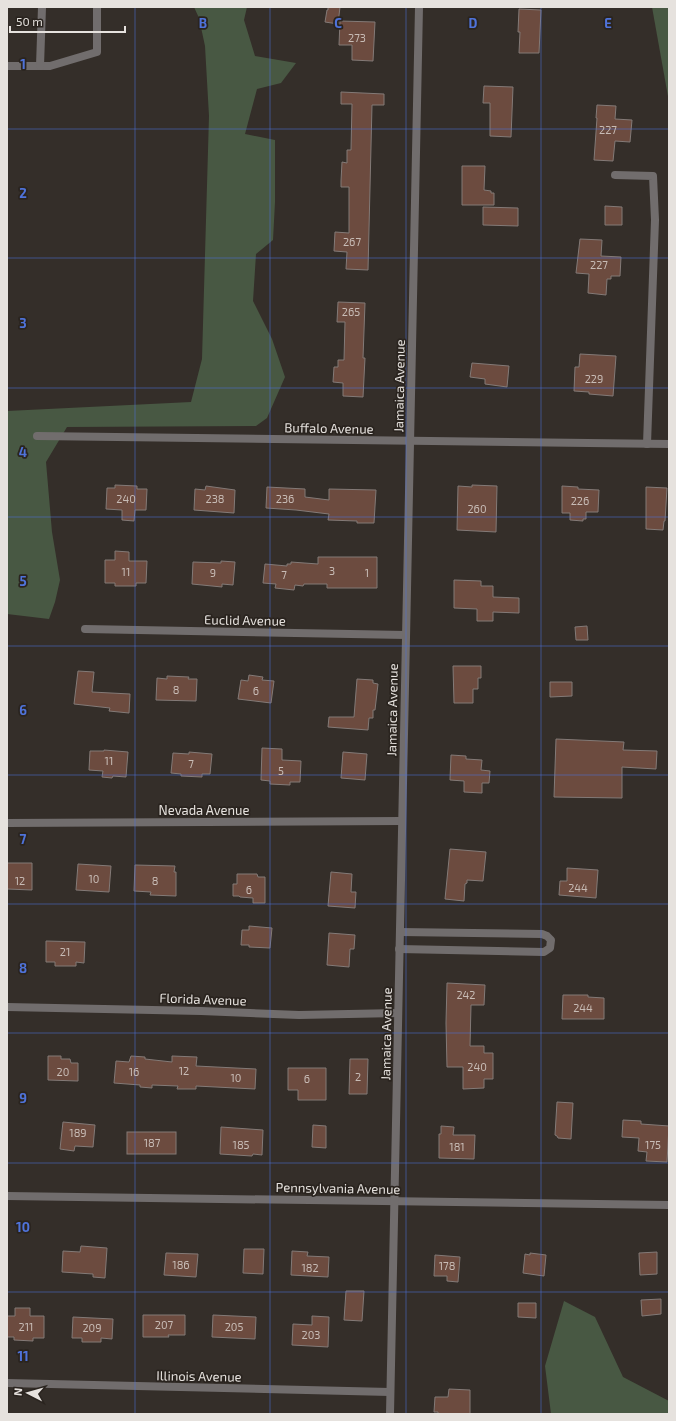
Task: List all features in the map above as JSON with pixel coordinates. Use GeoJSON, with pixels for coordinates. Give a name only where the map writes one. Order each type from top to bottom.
{"type":"FeatureCollection","features":[{"type":"Feature","properties":{"kind":"street"},"geometry":{"type":"LineString","coordinates":[[40,66],[42,7]]}},
{"type":"Feature","properties":{"kind":"street"},"geometry":{"type":"LineString","coordinates":[[7,66],[50,66],[97,52],[97,7]]}},
{"type":"Feature","properties":{"kind":"street","name":"Jamaica Avenue"},"geometry":{"type":"LineString","coordinates":[[390,1414],[419,7]]}},
{"type":"Feature","properties":{"kind":"street"},"geometry":{"type":"LineString","coordinates":[[615,175],[653,176],[655,220],[648,444]]}},
{"type":"Feature","properties":{"kind":"street","name":"Buffalo Avenue"},"geometry":{"type":"LineString","coordinates":[[37,436],[669,444]]}},
{"type":"Feature","properties":{"kind":"street","name":"Euclid Avenue"},"geometry":{"type":"LineString","coordinates":[[85,630],[406,635]]}},
{"type":"Feature","properties":{"kind":"street","name":"Nevada Avenue"},"geometry":{"type":"LineString","coordinates":[[7,823],[402,821]]}},
{"type":"Feature","properties":{"kind":"street"},"geometry":{"type":"LineString","coordinates":[[399,950],[544,952],[550,948],[551,940],[542,934],[400,932]]}},
{"type":"Feature","properties":{"kind":"street","name":"Florida Avenue"},"geometry":{"type":"LineString","coordinates":[[7,1007],[201,1011],[299,1016],[398,1013]]}},
{"type":"Feature","properties":{"kind":"street","name":"Pennsylvania Avenue"},"geometry":{"type":"LineString","coordinates":[[7,1196],[669,1205]]}},
{"type":"Feature","properties":{"kind":"street","name":"Illinois Avenue"},"geometry":{"type":"LineString","coordinates":[[7,1383],[390,1392]]}},
{"type":"Feature","properties":{"kind":"green space"},"geometry":{"type":"Polygon","coordinates":[[[194,7],[247,7],[244,20],[255,56],[296,63],[281,83],[257,89],[245,134],[275,140],[275,202],[273,240],[256,254],[253,301],[272,339],[285,377],[267,418],[256,426],[67,427],[46,462],[52,532],[60,580],[55,602],[49,619],[7,614],[7,411],[191,402],[202,359],[209,116],[205,46],[199,18],[194,7]]]}},
{"type":"Feature","properties":{"kind":"green space"},"geometry":{"type":"Polygon","coordinates":[[[652,7],[669,7],[669,102],[652,7]]]}},
{"type":"Feature","properties":{"kind":"green space"},"geometry":{"type":"Polygon","coordinates":[[[564,1301],[595,1317],[623,1377],[669,1401],[669,1414],[551,1414],[545,1366],[564,1301]]]}},
{"type":"Feature","properties":{"kind":"building"},"geometry":{"type":"Polygon","coordinates":[[[328,7],[340,7],[338,24],[325,22],[328,7]]]}},
{"type":"Feature","properties":{"kind":"building"},"geometry":{"type":"Polygon","coordinates":[[[519,9],[541,10],[539,53],[519,53],[519,9]]]}},
{"type":"Feature","properties":{"kind":"building"},"geometry":{"type":"Polygon","coordinates":[[[340,21],[375,22],[373,61],[352,60],[352,45],[339,45],[340,21]]]}},
{"type":"Feature","properties":{"kind":"building"},"geometry":{"type":"Polygon","coordinates":[[[484,86],[513,87],[511,137],[490,136],[490,103],[483,103],[484,86]]]}},
{"type":"Feature","properties":{"kind":"building"},"geometry":{"type":"Polygon","coordinates":[[[341,92],[384,94],[384,105],[372,105],[368,270],[346,269],[347,252],[334,251],[335,232],[349,233],[349,187],[341,187],[341,181],[342,162],[347,163],[347,150],[351,150],[352,104],[341,104],[341,92]]]}},
{"type":"Feature","properties":{"kind":"building"},"geometry":{"type":"Polygon","coordinates":[[[597,105],[616,106],[615,119],[632,120],[630,142],[615,141],[613,161],[594,160],[597,105]]]}},
{"type":"Feature","properties":{"kind":"building"},"geometry":{"type":"Polygon","coordinates":[[[462,166],[485,166],[484,190],[494,193],[494,205],[462,205],[462,166]]]}},
{"type":"Feature","properties":{"kind":"building"},"geometry":{"type":"Polygon","coordinates":[[[605,206],[622,207],[622,225],[605,225],[605,206]]]}},
{"type":"Feature","properties":{"kind":"building"},"geometry":{"type":"Polygon","coordinates":[[[483,207],[518,208],[518,226],[483,225],[483,207]]]}},
{"type":"Feature","properties":{"kind":"building"},"geometry":{"type":"Polygon","coordinates":[[[580,239],[602,240],[601,256],[621,257],[620,276],[611,276],[611,279],[607,279],[606,295],[588,293],[589,274],[576,273],[580,239]]]}},
{"type":"Feature","properties":{"kind":"building"},"geometry":{"type":"Polygon","coordinates":[[[338,302],[365,303],[363,397],[343,396],[343,383],[333,382],[334,367],[338,367],[338,360],[344,360],[345,322],[337,322],[338,302]]]}},
{"type":"Feature","properties":{"kind":"building"},"geometry":{"type":"Polygon","coordinates":[[[580,354],[616,356],[613,396],[574,391],[575,367],[579,367],[580,354]]]}},
{"type":"Feature","properties":{"kind":"building"},"geometry":{"type":"Polygon","coordinates":[[[472,363],[509,366],[507,387],[485,384],[485,379],[470,377],[472,363]]]}},
{"type":"Feature","properties":{"kind":"building"},"geometry":{"type":"Polygon","coordinates":[[[115,485],[137,486],[137,489],[147,489],[146,510],[135,510],[134,521],[122,520],[122,510],[106,509],[107,488],[115,488],[115,485]]]}},
{"type":"Feature","properties":{"kind":"building"},"geometry":{"type":"Polygon","coordinates":[[[472,485],[497,486],[496,532],[457,530],[458,486],[472,487],[472,485]]]}},
{"type":"Feature","properties":{"kind":"building"},"geometry":{"type":"Polygon","coordinates":[[[206,486],[235,490],[234,513],[194,510],[195,489],[205,490],[206,486]]]}},
{"type":"Feature","properties":{"kind":"building"},"geometry":{"type":"Polygon","coordinates":[[[562,486],[578,487],[578,489],[599,490],[598,512],[586,512],[586,519],[583,519],[583,521],[570,520],[570,513],[562,513],[562,486]]]}},
{"type":"Feature","properties":{"kind":"building"},"geometry":{"type":"Polygon","coordinates":[[[267,487],[305,489],[305,497],[329,500],[329,489],[376,490],[374,523],[328,520],[329,514],[266,508],[267,487]]]}},
{"type":"Feature","properties":{"kind":"building"},"geometry":{"type":"Polygon","coordinates":[[[646,487],[667,488],[663,530],[646,529],[646,487]]]}},
{"type":"Feature","properties":{"kind":"building"},"geometry":{"type":"Polygon","coordinates":[[[115,551],[129,552],[129,561],[147,561],[146,583],[136,583],[136,586],[115,586],[115,583],[105,583],[105,560],[115,560],[115,551]]]}},
{"type":"Feature","properties":{"kind":"building"},"geometry":{"type":"Polygon","coordinates":[[[318,557],[377,557],[377,588],[327,588],[327,584],[304,584],[303,586],[295,585],[294,590],[275,588],[276,584],[263,583],[265,564],[287,566],[287,564],[291,564],[291,562],[318,564],[318,557]]]}},
{"type":"Feature","properties":{"kind":"building"},"geometry":{"type":"Polygon","coordinates":[[[221,561],[235,562],[233,585],[222,584],[222,587],[192,584],[193,562],[221,563],[221,561]]]}},
{"type":"Feature","properties":{"kind":"building"},"geometry":{"type":"Polygon","coordinates":[[[454,580],[481,581],[481,586],[493,586],[493,597],[519,598],[519,613],[493,612],[493,621],[477,621],[477,609],[454,608],[454,580]]]}},
{"type":"Feature","properties":{"kind":"building"},"geometry":{"type":"Polygon","coordinates":[[[587,626],[588,640],[576,640],[575,627],[587,626]]]}},
{"type":"Feature","properties":{"kind":"building"},"geometry":{"type":"Polygon","coordinates":[[[453,666],[481,666],[481,678],[478,678],[478,689],[473,689],[473,703],[454,703],[453,666]]]}},
{"type":"Feature","properties":{"kind":"building"},"geometry":{"type":"Polygon","coordinates":[[[78,671],[94,672],[92,692],[130,694],[129,713],[109,711],[110,708],[74,704],[78,671]]]}},
{"type":"Feature","properties":{"kind":"building"},"geometry":{"type":"Polygon","coordinates":[[[249,675],[263,677],[262,680],[274,681],[271,703],[238,699],[241,680],[248,681],[249,675]]]}},
{"type":"Feature","properties":{"kind":"building"},"geometry":{"type":"Polygon","coordinates":[[[167,676],[197,679],[196,701],[156,700],[157,678],[167,679],[167,676]]]}},
{"type":"Feature","properties":{"kind":"building"},"geometry":{"type":"Polygon","coordinates":[[[357,679],[373,680],[373,683],[378,684],[375,710],[373,710],[373,718],[369,718],[368,730],[328,727],[329,717],[354,717],[357,679]]]}},
{"type":"Feature","properties":{"kind":"building"},"geometry":{"type":"Polygon","coordinates":[[[550,682],[572,682],[572,696],[550,697],[550,682]]]}},
{"type":"Feature","properties":{"kind":"building"},"geometry":{"type":"Polygon","coordinates":[[[556,739],[624,742],[623,750],[657,751],[656,769],[622,767],[622,798],[554,797],[556,739]]]}},
{"type":"Feature","properties":{"kind":"building"},"geometry":{"type":"Polygon","coordinates":[[[262,748],[282,749],[282,760],[301,761],[300,782],[290,782],[290,785],[270,784],[270,781],[261,780],[262,748]]]}},
{"type":"Feature","properties":{"kind":"building"},"geometry":{"type":"Polygon","coordinates":[[[104,750],[128,752],[126,777],[102,777],[103,771],[89,770],[90,751],[104,750]]]}},
{"type":"Feature","properties":{"kind":"building"},"geometry":{"type":"Polygon","coordinates":[[[189,752],[212,754],[210,774],[202,774],[202,777],[181,776],[181,774],[171,773],[173,753],[189,754],[189,752]]]}},
{"type":"Feature","properties":{"kind":"building"},"geometry":{"type":"Polygon","coordinates":[[[343,752],[367,754],[365,780],[341,778],[343,752]]]}},
{"type":"Feature","properties":{"kind":"building"},"geometry":{"type":"Polygon","coordinates":[[[451,755],[466,756],[466,759],[482,760],[481,770],[490,771],[489,783],[482,783],[482,793],[464,792],[464,781],[450,780],[451,755]]]}},
{"type":"Feature","properties":{"kind":"building"},"geometry":{"type":"Polygon","coordinates":[[[450,849],[486,852],[483,881],[467,880],[467,883],[465,884],[464,901],[445,899],[450,849]]]}},
{"type":"Feature","properties":{"kind":"building"},"geometry":{"type":"Polygon","coordinates":[[[7,863],[32,863],[32,890],[7,889],[7,863]]]}},
{"type":"Feature","properties":{"kind":"building"},"geometry":{"type":"Polygon","coordinates":[[[78,864],[111,866],[109,892],[76,890],[78,864]]]}},
{"type":"Feature","properties":{"kind":"building"},"geometry":{"type":"Polygon","coordinates":[[[135,865],[175,866],[176,896],[150,895],[151,892],[134,891],[135,865]]]}},
{"type":"Feature","properties":{"kind":"building"},"geometry":{"type":"Polygon","coordinates":[[[567,868],[598,870],[596,898],[559,895],[560,881],[567,881],[567,868]]]}},
{"type":"Feature","properties":{"kind":"building"},"geometry":{"type":"Polygon","coordinates":[[[331,872],[352,874],[351,892],[356,892],[355,908],[328,906],[331,872]]]}},
{"type":"Feature","properties":{"kind":"building"},"geometry":{"type":"Polygon","coordinates":[[[237,874],[257,874],[258,877],[265,877],[265,903],[253,903],[253,898],[233,896],[233,884],[237,884],[237,874]]]}},
{"type":"Feature","properties":{"kind":"building"},"geometry":{"type":"Polygon","coordinates":[[[249,926],[272,928],[270,948],[241,945],[242,930],[249,930],[249,926]]]}},
{"type":"Feature","properties":{"kind":"building"},"geometry":{"type":"Polygon","coordinates":[[[329,933],[355,935],[354,949],[350,949],[349,967],[327,965],[329,933]]]}},
{"type":"Feature","properties":{"kind":"building"},"geometry":{"type":"Polygon","coordinates":[[[46,941],[85,942],[84,963],[76,962],[76,966],[55,966],[55,962],[46,962],[46,941]]]}},
{"type":"Feature","properties":{"kind":"building"},"geometry":{"type":"Polygon","coordinates":[[[447,983],[485,985],[484,1005],[471,1005],[470,1046],[484,1046],[484,1053],[493,1053],[493,1079],[484,1079],[484,1088],[463,1089],[463,1067],[447,1067],[447,983]]]}},
{"type":"Feature","properties":{"kind":"building"},"geometry":{"type":"Polygon","coordinates":[[[563,995],[588,995],[588,997],[604,998],[604,1019],[562,1019],[563,995]]]}},
{"type":"Feature","properties":{"kind":"building"},"geometry":{"type":"Polygon","coordinates":[[[48,1056],[61,1056],[61,1059],[70,1059],[71,1063],[78,1063],[78,1081],[48,1080],[48,1056]]]}},
{"type":"Feature","properties":{"kind":"building"},"geometry":{"type":"Polygon","coordinates":[[[131,1056],[172,1062],[172,1056],[197,1057],[196,1066],[256,1069],[255,1089],[196,1086],[196,1089],[177,1089],[178,1086],[152,1085],[152,1088],[140,1087],[140,1085],[114,1083],[116,1061],[129,1062],[131,1056]]]}},
{"type":"Feature","properties":{"kind":"building"},"geometry":{"type":"Polygon","coordinates":[[[350,1059],[368,1059],[367,1094],[349,1094],[350,1059]]]}},
{"type":"Feature","properties":{"kind":"building"},"geometry":{"type":"Polygon","coordinates":[[[288,1068],[326,1068],[326,1100],[298,1100],[298,1090],[288,1090],[288,1068]]]}},
{"type":"Feature","properties":{"kind":"building"},"geometry":{"type":"Polygon","coordinates":[[[557,1102],[573,1103],[571,1139],[558,1138],[555,1135],[557,1102]]]}},
{"type":"Feature","properties":{"kind":"building"},"geometry":{"type":"Polygon","coordinates":[[[623,1120],[641,1121],[641,1124],[669,1126],[667,1162],[646,1161],[647,1152],[638,1151],[639,1138],[622,1137],[623,1120]]]}},
{"type":"Feature","properties":{"kind":"building"},"geometry":{"type":"Polygon","coordinates":[[[63,1122],[95,1125],[93,1147],[75,1146],[74,1151],[60,1149],[63,1122]]]}},
{"type":"Feature","properties":{"kind":"building"},"geometry":{"type":"Polygon","coordinates":[[[313,1125],[326,1126],[326,1148],[312,1147],[313,1125]]]}},
{"type":"Feature","properties":{"kind":"building"},"geometry":{"type":"Polygon","coordinates":[[[441,1126],[454,1127],[453,1135],[475,1135],[474,1159],[439,1158],[439,1134],[441,1134],[441,1126]]]}},
{"type":"Feature","properties":{"kind":"building"},"geometry":{"type":"Polygon","coordinates":[[[221,1127],[263,1130],[262,1155],[253,1154],[252,1156],[220,1154],[221,1127]]]}},
{"type":"Feature","properties":{"kind":"building"},"geometry":{"type":"Polygon","coordinates":[[[127,1132],[176,1132],[176,1154],[127,1154],[127,1132]]]}},
{"type":"Feature","properties":{"kind":"building"},"geometry":{"type":"Polygon","coordinates":[[[81,1246],[107,1248],[105,1278],[93,1277],[93,1274],[62,1272],[63,1251],[80,1252],[81,1246]]]}},
{"type":"Feature","properties":{"kind":"building"},"geometry":{"type":"Polygon","coordinates":[[[244,1249],[264,1249],[263,1274],[243,1273],[244,1249]]]}},
{"type":"Feature","properties":{"kind":"building"},"geometry":{"type":"Polygon","coordinates":[[[292,1251],[308,1252],[307,1256],[329,1257],[328,1277],[291,1275],[292,1251]]]}},
{"type":"Feature","properties":{"kind":"building"},"geometry":{"type":"Polygon","coordinates":[[[657,1252],[657,1274],[640,1275],[639,1253],[657,1252]]]}},
{"type":"Feature","properties":{"kind":"building"},"geometry":{"type":"Polygon","coordinates":[[[166,1253],[198,1254],[196,1277],[164,1275],[166,1253]]]}},
{"type":"Feature","properties":{"kind":"building"},"geometry":{"type":"Polygon","coordinates":[[[530,1253],[546,1255],[544,1276],[523,1273],[525,1254],[530,1255],[530,1253]]]}},
{"type":"Feature","properties":{"kind":"building"},"geometry":{"type":"Polygon","coordinates":[[[435,1255],[460,1257],[458,1282],[447,1281],[447,1276],[434,1276],[435,1255]]]}},
{"type":"Feature","properties":{"kind":"building"},"geometry":{"type":"Polygon","coordinates":[[[346,1291],[364,1291],[362,1321],[344,1320],[346,1291]]]}},
{"type":"Feature","properties":{"kind":"building"},"geometry":{"type":"Polygon","coordinates":[[[661,1299],[661,1314],[642,1316],[641,1300],[661,1299]]]}},
{"type":"Feature","properties":{"kind":"building"},"geometry":{"type":"Polygon","coordinates":[[[518,1303],[536,1303],[536,1318],[518,1317],[518,1303]]]}},
{"type":"Feature","properties":{"kind":"building"},"geometry":{"type":"Polygon","coordinates":[[[15,1308],[30,1308],[30,1316],[44,1316],[44,1338],[33,1338],[33,1341],[14,1340],[14,1337],[7,1337],[7,1316],[15,1316],[15,1308]]]}},
{"type":"Feature","properties":{"kind":"building"},"geometry":{"type":"Polygon","coordinates":[[[143,1315],[185,1315],[185,1335],[168,1335],[169,1337],[143,1337],[143,1315]]]}},
{"type":"Feature","properties":{"kind":"building"},"geometry":{"type":"Polygon","coordinates":[[[213,1315],[256,1317],[255,1339],[212,1337],[213,1315]]]}},
{"type":"Feature","properties":{"kind":"building"},"geometry":{"type":"Polygon","coordinates":[[[312,1316],[329,1317],[328,1347],[292,1345],[293,1324],[312,1325],[312,1316]]]}},
{"type":"Feature","properties":{"kind":"building"},"geometry":{"type":"Polygon","coordinates":[[[73,1317],[113,1319],[112,1339],[101,1338],[101,1342],[82,1342],[82,1338],[72,1338],[73,1317]]]}},
{"type":"Feature","properties":{"kind":"building"},"geometry":{"type":"Polygon","coordinates":[[[449,1389],[470,1390],[470,1414],[438,1414],[438,1412],[434,1412],[435,1397],[448,1397],[449,1389]]]}}]}
